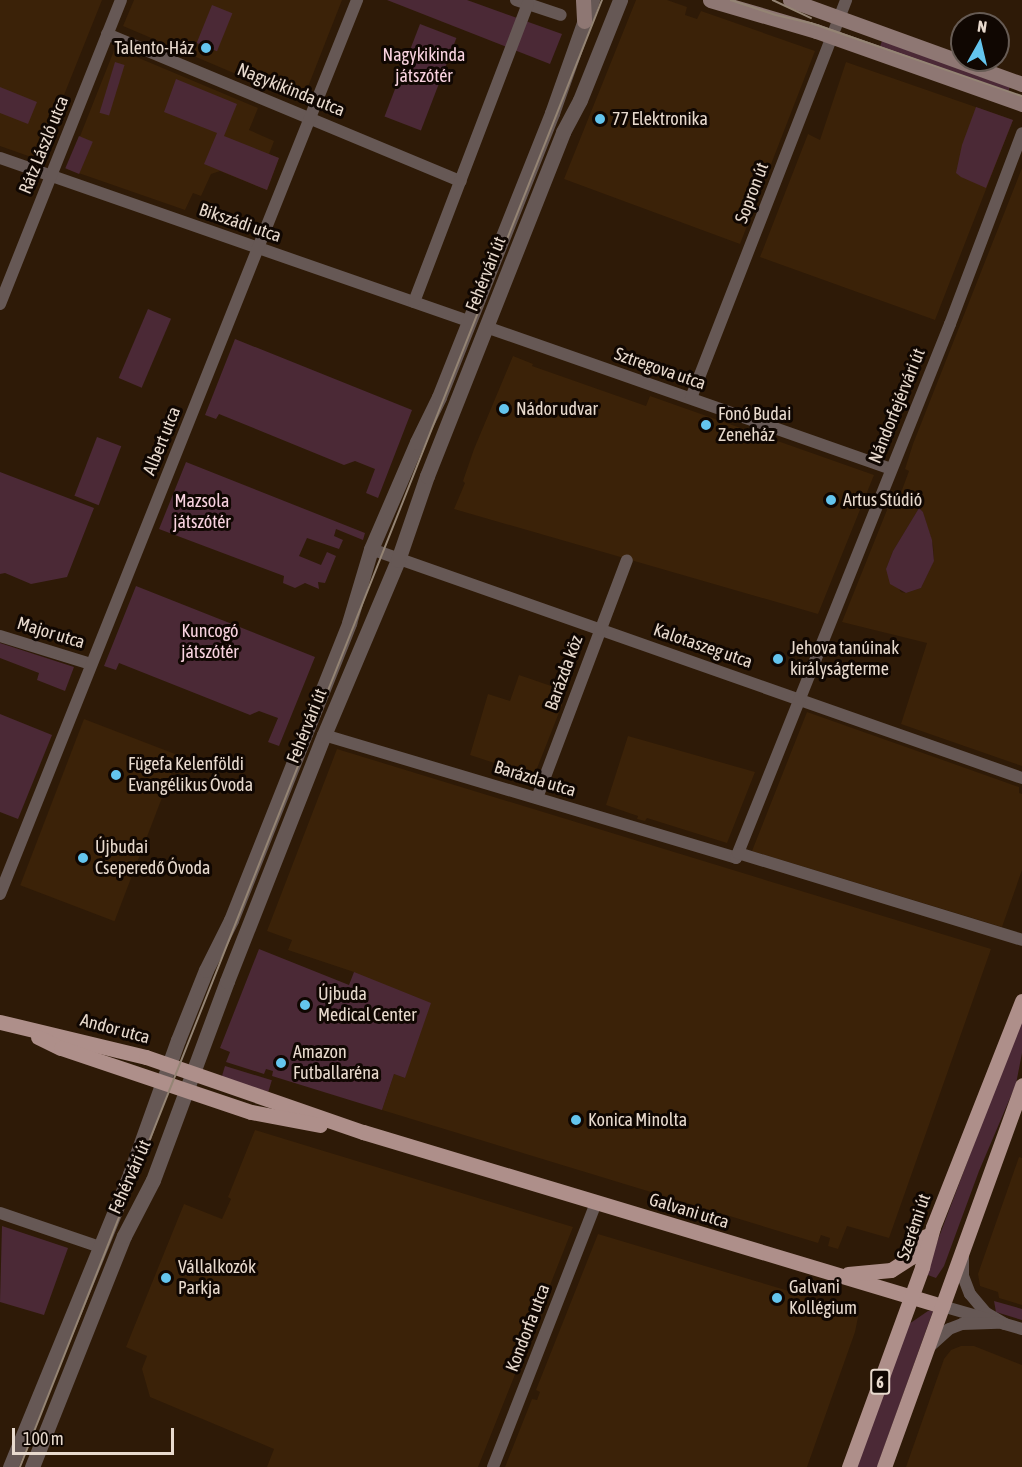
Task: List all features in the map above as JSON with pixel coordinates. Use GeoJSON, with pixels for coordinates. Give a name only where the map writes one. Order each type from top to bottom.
{"type":"FeatureCollection","features":[{"type":"Feature","properties":{"kind":"main road"},"geometry":{"type":"LineString","coordinates":[[583,0],[584,21]]}},
{"type":"Feature","properties":{"kind":"main road"},"geometry":{"type":"LineString","coordinates":[[710,0],[831,36],[1022,104]]}},
{"type":"Feature","properties":{"kind":"main road"},"geometry":{"type":"LineString","coordinates":[[790,0],[1022,84]]}},
{"type":"Feature","properties":{"kind":"main road","name":"Szerémi út"},"geometry":{"type":"LineString","coordinates":[[849,1467],[933,1227],[1022,1001]]}},
{"type":"Feature","properties":{"kind":"main road","name":"Andor utca"},"geometry":{"type":"LineString","coordinates":[[0,1022],[24,1030],[61,1048],[186,1092]]}},
{"type":"Feature","properties":{"kind":"main road","name":"Andor utca"},"geometry":{"type":"LineString","coordinates":[[24,1030],[65,1037],[193,1074]]}},
{"type":"Feature","properties":{"kind":"main road","name":"Galvani utca"},"geometry":{"type":"LineString","coordinates":[[193,1074],[363,1132],[942,1306]]}},
{"type":"Feature","properties":{"kind":"main road","name":"6"},"geometry":{"type":"LineString","coordinates":[[884,1467],[1022,1086]]}},
{"type":"Feature","properties":{"kind":"main road","name":"Galvani utca"},"geometry":{"type":"LineString","coordinates":[[186,1092],[251,1112],[363,1132]]}},
{"type":"Feature","properties":{"kind":"main road"},"geometry":{"type":"LineString","coordinates":[[828,1273],[855,1275],[891,1270],[911,1257],[933,1227]]}},
{"type":"Feature","properties":{"kind":"street","name":"Rátz László utca"},"geometry":{"type":"LineString","coordinates":[[0,304],[121,0]]}},
{"type":"Feature","properties":{"kind":"street","name":"Albert utca"},"geometry":{"type":"LineString","coordinates":[[0,894],[357,0]]}},
{"type":"Feature","properties":{"kind":"street"},"geometry":{"type":"LineString","coordinates":[[516,0],[561,15]]}},
{"type":"Feature","properties":{"kind":"street","name":"Fehérvári út"},"geometry":{"type":"LineString","coordinates":[[10,1467],[100,1247],[206,970],[231,921],[349,623],[371,549],[439,397],[552,113],[592,0]]}},
{"type":"Feature","properties":{"kind":"street","name":"Fehérvári út"},"geometry":{"type":"LineString","coordinates":[[32,1467],[124,1236],[153,1180],[227,981],[324,735],[398,560],[427,476],[486,327],[620,0]]}},
{"type":"Feature","properties":{"kind":"street","name":"Sopron út"},"geometry":{"type":"LineString","coordinates":[[691,398],[846,0]]}},
{"type":"Feature","properties":{"kind":"street"},"geometry":{"type":"LineString","coordinates":[[414,302],[528,4]]}},
{"type":"Feature","properties":{"kind":"street","name":"Nagykikinda utca"},"geometry":{"type":"LineString","coordinates":[[107,34],[460,181]]}},
{"type":"Feature","properties":{"kind":"street","name":"Nándorfejérvári út"},"geometry":{"type":"LineString","coordinates":[[737,856],[953,316],[1022,133]]}},
{"type":"Feature","properties":{"kind":"street","name":"Bikszádi utca"},"geometry":{"type":"LineString","coordinates":[[0,158],[469,321]]}},
{"type":"Feature","properties":{"kind":"street","name":"Sztregova utca"},"geometry":{"type":"LineString","coordinates":[[486,327],[891,469]]}},
{"type":"Feature","properties":{"kind":"street","name":"Kalotaszeg utca"},"geometry":{"type":"LineString","coordinates":[[371,549],[1022,778]]}},
{"type":"Feature","properties":{"kind":"street","name":"Barázda köz"},"geometry":{"type":"LineString","coordinates":[[537,798],[627,560]]}},
{"type":"Feature","properties":{"kind":"street","name":"Major utca"},"geometry":{"type":"LineString","coordinates":[[0,636],[91,664]]}},
{"type":"Feature","properties":{"kind":"street","name":"Barázda utca"},"geometry":{"type":"LineString","coordinates":[[324,735],[1022,940]]}},
{"type":"Feature","properties":{"kind":"street","name":"Kondorfa utca"},"geometry":{"type":"LineString","coordinates":[[493,1467],[596,1203]]}},
{"type":"Feature","properties":{"kind":"street"},"geometry":{"type":"LineString","coordinates":[[0,1213],[100,1247]]}},
{"type":"Feature","properties":{"kind":"street","name":"Galvani utca"},"geometry":{"type":"LineString","coordinates":[[964,1246],[962,1271],[966,1288],[986,1313],[1005,1324]]}},
{"type":"Feature","properties":{"kind":"street","name":"Galvani utca"},"geometry":{"type":"LineString","coordinates":[[942,1306],[1022,1329]]}},
{"type":"Feature","properties":{"kind":"street","name":"Galvani utca"},"geometry":{"type":"LineString","coordinates":[[926,1349],[949,1329],[962,1324],[984,1321],[1005,1324]]}},
{"type":"Feature","properties":{"kind":"shaded area"},"geometry":{"type":"Polygon","coordinates":[[[0,0],[102,0],[40,155],[34,158],[0,146],[0,0]]]}},
{"type":"Feature","properties":{"kind":"shaded area"},"geometry":{"type":"Polygon","coordinates":[[[134,0],[342,0],[302,102],[123,26],[134,0]]]}},
{"type":"Feature","properties":{"kind":"shaded area"},"geometry":{"type":"Polygon","coordinates":[[[636,0],[667,0],[687,7],[685,15],[697,19],[701,11],[815,51],[740,244],[564,179],[636,0]]]}},
{"type":"Feature","properties":{"kind":"shaded area"},"geometry":{"type":"Polygon","coordinates":[[[115,48],[258,108],[249,130],[274,141],[269,154],[279,158],[267,190],[220,171],[211,174],[201,196],[193,193],[185,210],[67,169],[115,48]]]}},
{"type":"Feature","properties":{"kind":"shaded area"},"geometry":{"type":"Polygon","coordinates":[[[846,62],[1013,120],[935,320],[760,257],[808,134],[820,140],[846,62]]]}},
{"type":"Feature","properties":{"kind":"shaded area"},"geometry":{"type":"Polygon","coordinates":[[[1022,168],[1022,766],[901,724],[927,643],[842,622],[891,500],[895,501],[902,490],[909,471],[905,469],[1022,168]],[[919,508],[893,551],[886,569],[901,592],[906,593],[921,588],[934,560],[933,545],[923,512],[919,508]]]}},
{"type":"Feature","properties":{"kind":"shaded area"},"geometry":{"type":"Polygon","coordinates":[[[513,356],[533,364],[532,366],[646,406],[650,396],[874,475],[818,614],[454,509],[465,483],[463,481],[474,449],[513,356]]]}},
{"type":"Feature","properties":{"kind":"shaded area"},"geometry":{"type":"Polygon","coordinates":[[[519,675],[560,689],[555,701],[562,705],[534,776],[470,755],[488,694],[510,701],[519,675]]]}},
{"type":"Feature","properties":{"kind":"shaded area"},"geometry":{"type":"Polygon","coordinates":[[[807,712],[1019,787],[1019,793],[1022,794],[1022,870],[1002,927],[752,851],[807,712]]]}},
{"type":"Feature","properties":{"kind":"shaded area"},"geometry":{"type":"Polygon","coordinates":[[[84,719],[178,755],[115,921],[20,885],[84,719]]]}},
{"type":"Feature","properties":{"kind":"shaded area"},"geometry":{"type":"Polygon","coordinates":[[[628,736],[755,772],[727,843],[647,818],[645,821],[637,819],[638,816],[606,805],[628,736]]]}},
{"type":"Feature","properties":{"kind":"shaded area"},"geometry":{"type":"Polygon","coordinates":[[[337,749],[991,949],[889,1238],[847,1226],[838,1249],[828,1246],[830,1238],[821,1235],[818,1243],[382,1110],[394,1074],[405,1078],[354,972],[288,950],[292,940],[267,931],[337,749]]]}},
{"type":"Feature","properties":{"kind":"shaded area"},"geometry":{"type":"Polygon","coordinates":[[[255,1130],[573,1227],[543,1303],[535,1306],[530,1319],[534,1327],[478,1467],[267,1467],[274,1449],[150,1397],[142,1369],[147,1356],[126,1347],[184,1204],[222,1219],[231,1199],[228,1197],[255,1130]]]}},
{"type":"Feature","properties":{"kind":"shaded area"},"geometry":{"type":"Polygon","coordinates":[[[1019,1157],[1022,1158],[1022,1305],[999,1298],[998,1292],[980,1286],[978,1274],[1019,1157]]]}},
{"type":"Feature","properties":{"kind":"shaded area"},"geometry":{"type":"Polygon","coordinates":[[[598,1234],[859,1312],[855,1332],[807,1467],[505,1467],[532,1399],[537,1400],[540,1392],[536,1390],[598,1234]]]}},
{"type":"Feature","properties":{"kind":"shaded area"},"geometry":{"type":"Polygon","coordinates":[[[961,1346],[974,1346],[1022,1365],[1022,1467],[906,1467],[944,1359],[951,1350],[961,1346]]]}},
{"type":"Feature","properties":{"kind":"green space"},"geometry":{"type":"Polygon","coordinates":[[[387,0],[467,0],[562,34],[550,64],[387,0]]]}},
{"type":"Feature","properties":{"kind":"green space"},"geometry":{"type":"Polygon","coordinates":[[[212,5],[232,13],[217,51],[197,43],[212,5]]]}},
{"type":"Feature","properties":{"kind":"green space","name":"Nagykikinda játszótér"},"geometry":{"type":"Polygon","coordinates":[[[420,24],[456,38],[421,130],[385,116],[420,24]]]}},
{"type":"Feature","properties":{"kind":"green space"},"geometry":{"type":"Polygon","coordinates":[[[882,41],[950,65],[950,72],[970,72],[1010,86],[1008,93],[879,49],[882,41]]]}},
{"type":"Feature","properties":{"kind":"green space"},"geometry":{"type":"Polygon","coordinates":[[[115,62],[125,65],[109,116],[100,113],[115,62]]]}},
{"type":"Feature","properties":{"kind":"green space"},"geometry":{"type":"Polygon","coordinates":[[[176,79],[237,104],[224,136],[279,158],[267,190],[204,164],[217,133],[164,112],[176,79]]]}},
{"type":"Feature","properties":{"kind":"green space"},"geometry":{"type":"Polygon","coordinates":[[[0,87],[37,102],[28,124],[0,113],[0,87]]]}},
{"type":"Feature","properties":{"kind":"green space"},"geometry":{"type":"Polygon","coordinates":[[[976,107],[1013,120],[986,188],[956,173],[962,145],[976,107]]]}},
{"type":"Feature","properties":{"kind":"green space"},"geometry":{"type":"Polygon","coordinates":[[[79,136],[93,142],[79,174],[65,168],[79,136]]]}},
{"type":"Feature","properties":{"kind":"green space"},"geometry":{"type":"Polygon","coordinates":[[[148,309],[171,319],[142,388],[119,378],[148,309]]]}},
{"type":"Feature","properties":{"kind":"green space"},"geometry":{"type":"Polygon","coordinates":[[[235,339],[412,410],[378,498],[366,493],[375,469],[355,461],[344,465],[219,414],[216,419],[205,415],[235,339]]]}},
{"type":"Feature","properties":{"kind":"green space"},"geometry":{"type":"Polygon","coordinates":[[[97,437],[121,446],[99,505],[74,496],[97,437]]]}},
{"type":"Feature","properties":{"kind":"green space","name":"Mazsola játszótér"},"geometry":{"type":"Polygon","coordinates":[[[186,462],[365,533],[363,540],[336,529],[334,536],[343,540],[339,549],[307,538],[299,556],[321,565],[327,552],[336,556],[325,583],[318,582],[319,589],[305,583],[295,588],[283,583],[284,576],[159,529],[186,462]]]}},
{"type":"Feature","properties":{"kind":"green space"},"geometry":{"type":"Polygon","coordinates":[[[0,472],[94,508],[67,577],[31,584],[5,573],[0,574],[0,472]]]}},
{"type":"Feature","properties":{"kind":"green space"},"geometry":{"type":"Polygon","coordinates":[[[919,508],[923,512],[932,540],[934,561],[921,588],[906,593],[890,584],[886,569],[893,551],[919,508]]]}},
{"type":"Feature","properties":{"kind":"green space","name":"Kuncogó játszótér"},"geometry":{"type":"Polygon","coordinates":[[[136,586],[315,657],[279,746],[268,742],[278,718],[259,711],[250,715],[119,663],[116,670],[104,666],[136,586]]]}},
{"type":"Feature","properties":{"kind":"green space"},"geometry":{"type":"Polygon","coordinates":[[[0,643],[74,667],[65,691],[37,680],[39,673],[0,658],[0,643]]]}},
{"type":"Feature","properties":{"kind":"green space"},"geometry":{"type":"Polygon","coordinates":[[[0,714],[52,735],[18,819],[0,812],[0,714]]]}},
{"type":"Feature","properties":{"kind":"green space"},"geometry":{"type":"Polygon","coordinates":[[[259,949],[349,985],[354,972],[431,1003],[405,1078],[394,1074],[382,1110],[272,1076],[273,1071],[266,1069],[264,1074],[226,1062],[230,1052],[220,1048],[259,949]]]}},
{"type":"Feature","properties":{"kind":"green space"},"geometry":{"type":"Polygon","coordinates":[[[1022,1017],[1022,1053],[1016,1084],[979,1171],[944,1266],[936,1278],[925,1274],[1022,1017]]]}},
{"type":"Feature","properties":{"kind":"green space"},"geometry":{"type":"Polygon","coordinates":[[[225,1066],[272,1080],[268,1092],[221,1077],[225,1066]]]}},
{"type":"Feature","properties":{"kind":"green space"},"geometry":{"type":"Polygon","coordinates":[[[2,1226],[68,1248],[44,1315],[0,1302],[2,1226]]]}},
{"type":"Feature","properties":{"kind":"green space"},"geometry":{"type":"Polygon","coordinates":[[[994,1301],[1022,1309],[1022,1320],[996,1312],[994,1301]]]}},
{"type":"Feature","properties":{"kind":"green space"},"geometry":{"type":"Polygon","coordinates":[[[928,1311],[933,1311],[877,1467],[855,1467],[904,1333],[909,1324],[928,1311]]]}},
{"type":"Feature","properties":{"kind":"tram line"},"geometry":{"type":"LineString","coordinates":[[20,1467],[602,0]]}},
{"type":"Feature","properties":{"kind":"tram line"},"geometry":{"type":"LineString","coordinates":[[731,0],[776,15],[811,23],[1022,96]]}},
{"type":"Feature","properties":{"kind":"tram line"},"geometry":{"type":"LineString","coordinates":[[773,0],[811,18]]}},
{"type":"Feature","properties":{"kind":"place","name":"Talento-Ház"},"geometry":{"type":"Point","coordinates":[206,48]}},
{"type":"Feature","properties":{"kind":"place","name":"77 Elektronika"},"geometry":{"type":"Point","coordinates":[600,119]}},
{"type":"Feature","properties":{"kind":"place","name":"Nádor udvar"},"geometry":{"type":"Point","coordinates":[504,409]}},
{"type":"Feature","properties":{"kind":"place","name":"Fonó Budai Zeneház"},"geometry":{"type":"Point","coordinates":[706,425]}},
{"type":"Feature","properties":{"kind":"place","name":"Artus Stúdió"},"geometry":{"type":"Point","coordinates":[831,500]}},
{"type":"Feature","properties":{"kind":"place","name":"Jehova tanúinak királyságterme"},"geometry":{"type":"Point","coordinates":[778,659]}},
{"type":"Feature","properties":{"kind":"place","name":"Fügefa Kelenföldi Evangélikus Óvoda"},"geometry":{"type":"Point","coordinates":[116,775]}},
{"type":"Feature","properties":{"kind":"place","name":"Újbudai Cseperedő Óvoda"},"geometry":{"type":"Point","coordinates":[83,858]}},
{"type":"Feature","properties":{"kind":"place","name":"Újbuda Medical Center"},"geometry":{"type":"Point","coordinates":[305,1005]}},
{"type":"Feature","properties":{"kind":"place","name":"Amazon Futballaréna"},"geometry":{"type":"Point","coordinates":[281,1063]}},
{"type":"Feature","properties":{"kind":"place","name":"Konica Minolta"},"geometry":{"type":"Point","coordinates":[576,1120]}},
{"type":"Feature","properties":{"kind":"place","name":"Vállalkozók Parkja"},"geometry":{"type":"Point","coordinates":[166,1278]}},
{"type":"Feature","properties":{"kind":"place","name":"Galvani Kollégium"},"geometry":{"type":"Point","coordinates":[777,1298]}}]}
